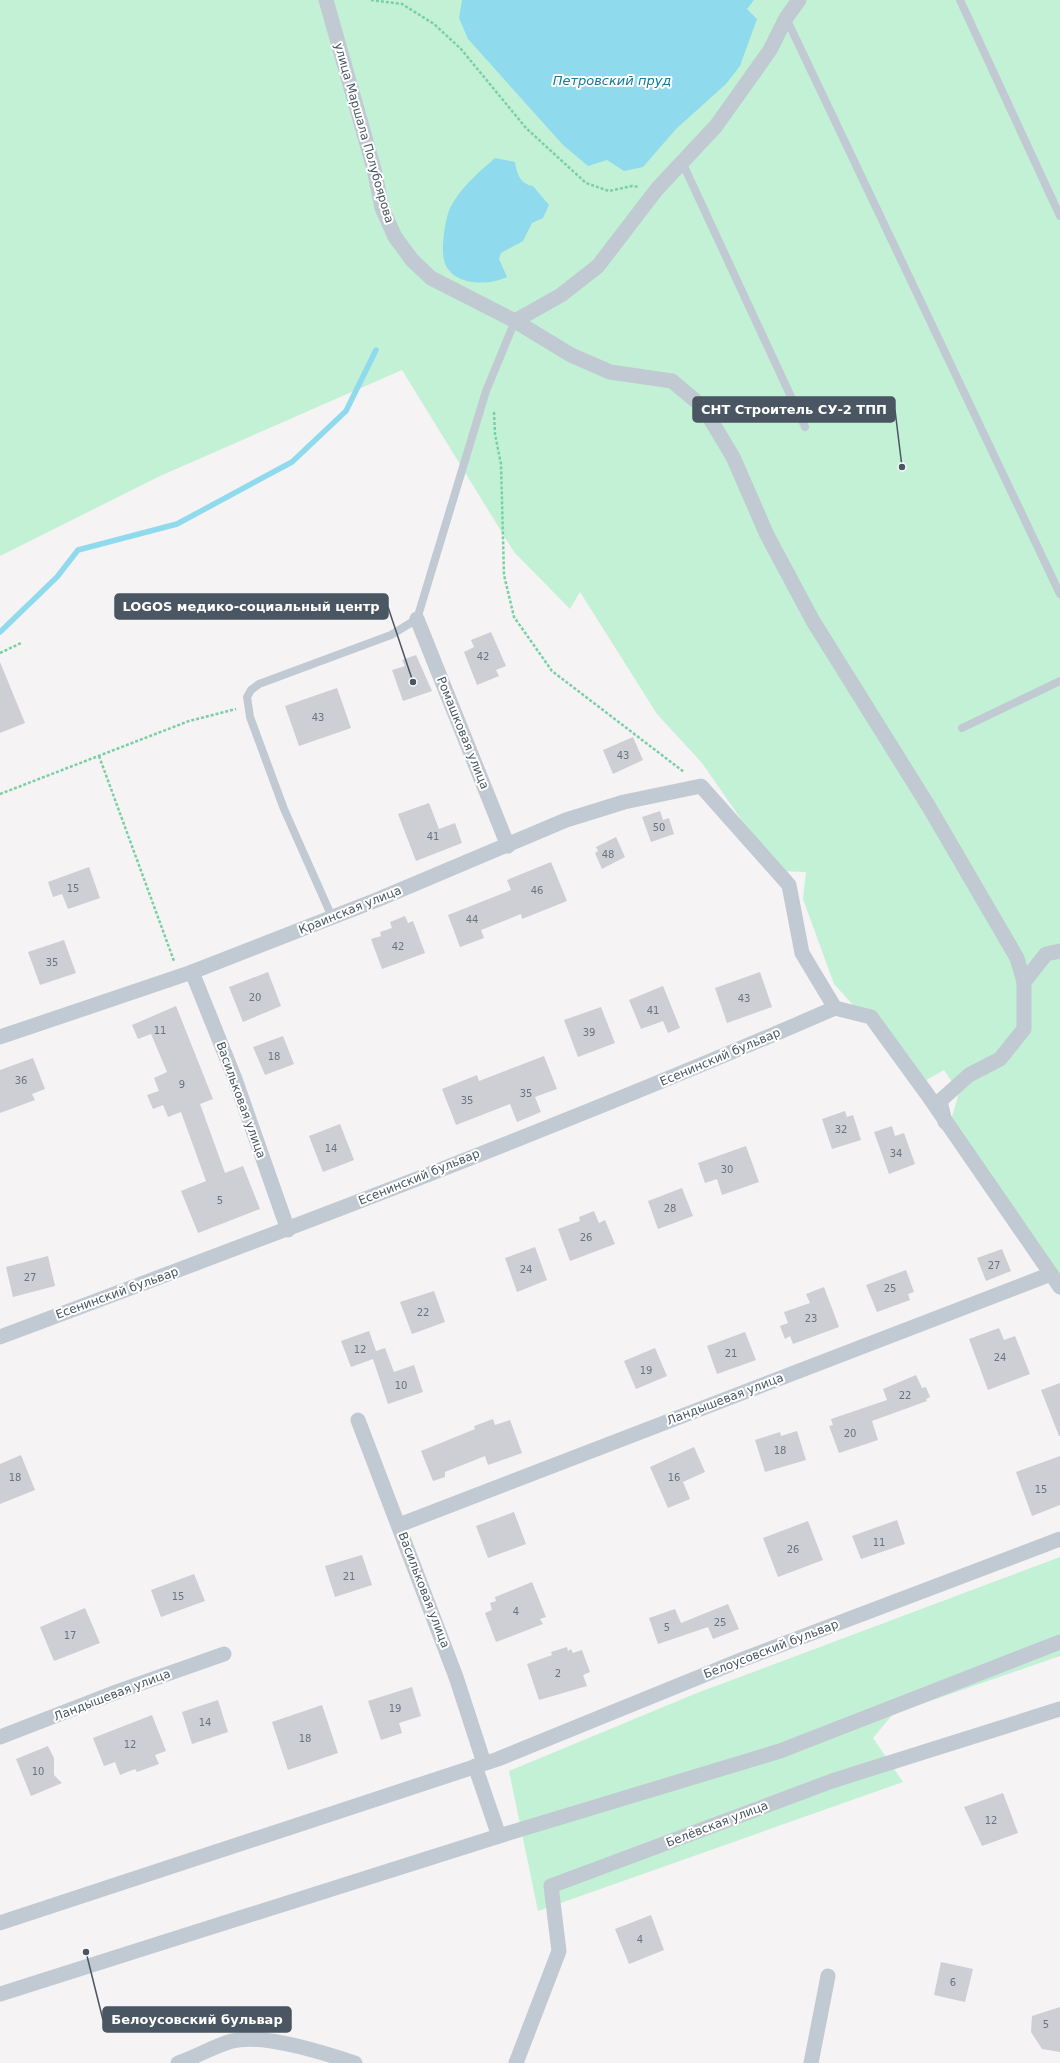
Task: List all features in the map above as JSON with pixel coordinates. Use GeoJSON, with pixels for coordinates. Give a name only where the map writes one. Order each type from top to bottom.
{"type":"FeatureCollection","features":[{"type":"Feature","properties":{"kind":"street","name":"улица Маршала Полубоярова"},"geometry":{"type":"LineString","coordinates":[[326,0],[374,169],[382,208],[395,237],[412,260],[431,278],[515,321],[571,355],[601,369],[672,381],[703,407],[733,457],[767,535],[813,621],[929,807],[1017,958],[1024,982],[1024,1029],[1000,1059],[969,1075],[940,1101],[945,1122]]}},
{"type":"Feature","properties":{"kind":"street"},"geometry":{"type":"LineString","coordinates":[[515,321],[561,295],[598,266],[657,189],[716,126],[770,50],[786,18],[799,0]]}},
{"type":"Feature","properties":{"kind":"street","name":"Ромашковая улица"},"geometry":{"type":"LineString","coordinates":[[417,619],[508,846]]}},
{"type":"Feature","properties":{"kind":"street"},"geometry":{"type":"LineString","coordinates":[[701,786],[789,885],[802,953],[835,1008],[871,1017],[1060,1287]]}},
{"type":"Feature","properties":{"kind":"street","name":"Краинская улица"},"geometry":{"type":"LineString","coordinates":[[0,1037],[186,974],[508,846],[566,820],[624,802],[701,786]]}},
{"type":"Feature","properties":{"kind":"street"},"geometry":{"type":"LineString","coordinates":[[1024,982],[1046,954],[1060,951]]}},
{"type":"Feature","properties":{"kind":"street","name":"Васильковая улица"},"geometry":{"type":"LineString","coordinates":[[186,974],[235,1079],[288,1230]]}},
{"type":"Feature","properties":{"kind":"street","name":"Есенинский бульвар"},"geometry":{"type":"LineString","coordinates":[[0,1337],[288,1230],[724,1056],[835,1008]]}},
{"type":"Feature","properties":{"kind":"street","name":"Ландышевая улица"},"geometry":{"type":"LineString","coordinates":[[399,1525],[1051,1274]]}},
{"type":"Feature","properties":{"kind":"street","name":"Васильковая улица"},"geometry":{"type":"LineString","coordinates":[[358,1420],[456,1677],[499,1836]]}},
{"type":"Feature","properties":{"kind":"street","name":"Белоусовский бульвар"},"geometry":{"type":"LineString","coordinates":[[0,1923],[479,1765],[742,1660],[1060,1539]]}},
{"type":"Feature","properties":{"kind":"street"},"geometry":{"type":"LineString","coordinates":[[0,1994],[499,1836],[780,1751],[1060,1642]]}},
{"type":"Feature","properties":{"kind":"street","name":"Ландышевая улица"},"geometry":{"type":"LineString","coordinates":[[0,1737],[119,1691],[224,1654]]}},
{"type":"Feature","properties":{"kind":"street","name":"Белёвская улица"},"geometry":{"type":"LineString","coordinates":[[516,2063],[559,1951],[551,1886],[832,1781],[1060,1708]]}},
{"type":"Feature","properties":{"kind":"street"},"geometry":{"type":"LineString","coordinates":[[811,2063],[828,1976]]}},
{"type":"Feature","properties":{"kind":"street"},"geometry":{"type":"LineString","coordinates":[[178,2063],[233,2041],[259,2040],[294,2045],[355,2063]]}},
{"type":"Feature","properties":{"kind":"lane"},"geometry":{"type":"LineString","coordinates":[[960,0],[1060,216]]}},
{"type":"Feature","properties":{"kind":"lane"},"geometry":{"type":"LineString","coordinates":[[786,18],[1060,594]]}},
{"type":"Feature","properties":{"kind":"lane"},"geometry":{"type":"LineString","coordinates":[[682,162],[805,427]]}},
{"type":"Feature","properties":{"kind":"lane"},"geometry":{"type":"LineString","coordinates":[[332,917],[284,809],[248,706],[249,694],[259,684],[390,635],[417,619],[486,391],[515,321]]}},
{"type":"Feature","properties":{"kind":"lane"},"geometry":{"type":"LineString","coordinates":[[962,728],[1060,681]]}},
{"type":"Feature","properties":{"kind":"path"},"geometry":{"type":"LineString","coordinates":[[371,0],[402,4],[434,24],[461,49],[526,128],[586,183],[609,190],[632,186],[657,189]]}},
{"type":"Feature","properties":{"kind":"path"},"geometry":{"type":"LineString","coordinates":[[494,407],[495,434],[501,464],[504,576],[514,617],[552,671],[701,786]]}},
{"type":"Feature","properties":{"kind":"path"},"geometry":{"type":"LineString","coordinates":[[0,652],[21,643]]}},
{"type":"Feature","properties":{"kind":"path"},"geometry":{"type":"LineString","coordinates":[[0,794],[189,721],[248,706]]}},
{"type":"Feature","properties":{"kind":"path"},"geometry":{"type":"LineString","coordinates":[[99,756],[186,974]]}},
{"type":"Feature","properties":{"kind":"green space"},"geometry":{"type":"Polygon","coordinates":[[[0,0],[1060,0],[1060,1274],[950,1123],[959,1093],[944,1070],[923,1082],[834,984],[803,899],[806,872],[777,871],[702,763],[657,714],[580,592],[570,609],[514,552],[402,370],[160,476],[0,556],[0,0]]]}},
{"type":"Feature","properties":{"kind":"green space"},"geometry":{"type":"Polygon","coordinates":[[[1060,1557],[1060,1656],[893,1714],[873,1738],[903,1782],[538,1911],[509,1771],[697,1693],[1060,1557]]]}},
{"type":"Feature","properties":{"kind":"water","name":"Петровский пруд"},"geometry":{"type":"Polygon","coordinates":[[[462,0],[754,0],[747,9],[757,19],[740,66],[726,84],[676,129],[643,167],[624,171],[607,160],[588,166],[563,145],[468,39],[459,18],[462,0]]]}},
{"type":"Feature","properties":{"kind":"water"},"geometry":{"type":"Polygon","coordinates":[[[495,158],[515,162],[518,174],[522,181],[533,186],[549,205],[543,218],[532,223],[523,241],[501,253],[499,259],[507,277],[482,283],[463,280],[449,271],[445,263],[443,244],[448,213],[454,200],[470,181],[495,158]]]}},
{"type":"Feature","properties":{"kind":"building"},"geometry":{"type":"Polygon","coordinates":[[[491,632],[506,666],[496,670],[499,676],[477,685],[464,652],[474,647],[471,640],[491,632]]]}},
{"type":"Feature","properties":{"kind":"building"},"geometry":{"type":"Polygon","coordinates":[[[416,655],[432,691],[403,701],[392,670],[405,666],[402,660],[416,655]]]}},
{"type":"Feature","properties":{"kind":"building"},"geometry":{"type":"Polygon","coordinates":[[[0,662],[25,723],[0,733],[0,662]]]}},
{"type":"Feature","properties":{"kind":"building"},"geometry":{"type":"Polygon","coordinates":[[[337,688],[351,728],[299,746],[285,706],[337,688]]]}},
{"type":"Feature","properties":{"kind":"building"},"geometry":{"type":"Polygon","coordinates":[[[633,737],[643,760],[613,774],[603,750],[633,737]]]}},
{"type":"Feature","properties":{"kind":"building"},"geometry":{"type":"Polygon","coordinates":[[[429,803],[439,829],[455,823],[462,843],[416,861],[398,814],[429,803]]]}},
{"type":"Feature","properties":{"kind":"building"},"geometry":{"type":"Polygon","coordinates":[[[660,811],[663,820],[669,818],[674,834],[651,842],[642,817],[660,811]]]}},
{"type":"Feature","properties":{"kind":"building"},"geometry":{"type":"Polygon","coordinates":[[[616,837],[625,857],[602,869],[595,853],[598,851],[596,847],[616,837]]]}},
{"type":"Feature","properties":{"kind":"building"},"geometry":{"type":"Polygon","coordinates":[[[551,862],[567,901],[522,919],[521,914],[481,930],[484,938],[460,947],[448,915],[511,890],[507,880],[551,862]]]}},
{"type":"Feature","properties":{"kind":"building"},"geometry":{"type":"Polygon","coordinates":[[[89,867],[100,898],[68,909],[62,894],[53,897],[48,882],[89,867]]]}},
{"type":"Feature","properties":{"kind":"building"},"geometry":{"type":"Polygon","coordinates":[[[405,916],[408,923],[413,921],[425,953],[382,969],[371,939],[381,936],[380,932],[392,928],[390,922],[405,916]]]}},
{"type":"Feature","properties":{"kind":"building"},"geometry":{"type":"Polygon","coordinates":[[[64,940],[76,973],[40,985],[28,952],[64,940]]]}},
{"type":"Feature","properties":{"kind":"building"},"geometry":{"type":"Polygon","coordinates":[[[268,972],[281,1006],[243,1022],[229,987],[268,972]]]}},
{"type":"Feature","properties":{"kind":"building"},"geometry":{"type":"Polygon","coordinates":[[[760,972],[772,1007],[727,1023],[715,988],[760,972]]]}},
{"type":"Feature","properties":{"kind":"building"},"geometry":{"type":"Polygon","coordinates":[[[663,986],[680,1028],[668,1033],[663,1021],[641,1029],[629,1000],[663,986]]]}},
{"type":"Feature","properties":{"kind":"building"},"geometry":{"type":"Polygon","coordinates":[[[176,1006],[213,1099],[200,1104],[225,1173],[243,1166],[260,1209],[198,1233],[181,1191],[206,1181],[181,1112],[168,1117],[163,1105],[153,1109],[147,1095],[159,1091],[154,1078],[167,1072],[151,1034],[138,1039],[132,1025],[176,1006]]]}},
{"type":"Feature","properties":{"kind":"building"},"geometry":{"type":"Polygon","coordinates":[[[601,1007],[615,1043],[578,1057],[564,1020],[601,1007]]]}},
{"type":"Feature","properties":{"kind":"building"},"geometry":{"type":"Polygon","coordinates":[[[283,1036],[294,1064],[265,1075],[253,1047],[283,1036]]]}},
{"type":"Feature","properties":{"kind":"building"},"geometry":{"type":"Polygon","coordinates":[[[544,1056],[557,1089],[535,1097],[541,1112],[517,1122],[510,1104],[456,1125],[442,1089],[477,1075],[479,1081],[544,1056]]]}},
{"type":"Feature","properties":{"kind":"building"},"geometry":{"type":"Polygon","coordinates":[[[33,1058],[45,1089],[32,1094],[35,1100],[0,1113],[0,1070],[33,1058]]]}},
{"type":"Feature","properties":{"kind":"building"},"geometry":{"type":"Polygon","coordinates":[[[845,1111],[847,1117],[853,1115],[861,1140],[832,1149],[822,1119],[845,1111]]]}},
{"type":"Feature","properties":{"kind":"building"},"geometry":{"type":"Polygon","coordinates":[[[340,1124],[354,1160],[323,1172],[309,1136],[340,1124]]]}},
{"type":"Feature","properties":{"kind":"building"},"geometry":{"type":"Polygon","coordinates":[[[892,1126],[895,1136],[904,1133],[915,1164],[889,1174],[874,1132],[892,1126]]]}},
{"type":"Feature","properties":{"kind":"building"},"geometry":{"type":"Polygon","coordinates":[[[746,1146],[759,1182],[722,1195],[717,1179],[705,1183],[698,1163],[746,1146]]]}},
{"type":"Feature","properties":{"kind":"building"},"geometry":{"type":"Polygon","coordinates":[[[682,1188],[693,1216],[658,1229],[648,1201],[682,1188]]]}},
{"type":"Feature","properties":{"kind":"building"},"geometry":{"type":"Polygon","coordinates":[[[594,1211],[599,1223],[605,1220],[615,1244],[570,1261],[558,1229],[580,1221],[579,1217],[594,1211]]]}},
{"type":"Feature","properties":{"kind":"building"},"geometry":{"type":"Polygon","coordinates":[[[535,1247],[547,1280],[517,1292],[505,1258],[535,1247]]]}},
{"type":"Feature","properties":{"kind":"building"},"geometry":{"type":"Polygon","coordinates":[[[1002,1249],[1011,1271],[986,1281],[977,1258],[1002,1249]]]}},
{"type":"Feature","properties":{"kind":"building"},"geometry":{"type":"Polygon","coordinates":[[[48,1256],[55,1286],[13,1297],[6,1267],[48,1256]]]}},
{"type":"Feature","properties":{"kind":"building"},"geometry":{"type":"Polygon","coordinates":[[[906,1270],[914,1292],[908,1294],[910,1300],[877,1312],[866,1285],[906,1270]]]}},
{"type":"Feature","properties":{"kind":"building"},"geometry":{"type":"Polygon","coordinates":[[[824,1287],[839,1327],[793,1344],[790,1336],[785,1339],[780,1326],[788,1323],[784,1312],[810,1303],[806,1294],[824,1287]]]}},
{"type":"Feature","properties":{"kind":"building"},"geometry":{"type":"Polygon","coordinates":[[[434,1291],[445,1322],[412,1334],[400,1302],[434,1291]]]}},
{"type":"Feature","properties":{"kind":"building"},"geometry":{"type":"Polygon","coordinates":[[[999,1328],[1004,1340],[1015,1336],[1030,1374],[988,1390],[969,1339],[999,1328]]]}},
{"type":"Feature","properties":{"kind":"building"},"geometry":{"type":"Polygon","coordinates":[[[369,1331],[376,1351],[385,1348],[394,1372],[414,1365],[423,1392],[388,1404],[373,1359],[351,1367],[341,1341],[369,1331]]]}},
{"type":"Feature","properties":{"kind":"building"},"geometry":{"type":"Polygon","coordinates":[[[745,1332],[756,1360],[717,1374],[707,1346],[745,1332]]]}},
{"type":"Feature","properties":{"kind":"building"},"geometry":{"type":"Polygon","coordinates":[[[655,1348],[667,1376],[636,1389],[624,1361],[655,1348]]]}},
{"type":"Feature","properties":{"kind":"building"},"geometry":{"type":"Polygon","coordinates":[[[916,1375],[922,1388],[926,1387],[930,1397],[926,1399],[927,1401],[872,1421],[878,1440],[839,1453],[829,1426],[833,1425],[831,1419],[887,1400],[883,1389],[916,1375]]]}},
{"type":"Feature","properties":{"kind":"building"},"geometry":{"type":"Polygon","coordinates":[[[1060,1383],[1060,1436],[1059,1436],[1041,1390],[1060,1383]]]}},
{"type":"Feature","properties":{"kind":"building"},"geometry":{"type":"Polygon","coordinates":[[[493,1419],[495,1425],[510,1420],[522,1453],[488,1465],[485,1456],[445,1472],[445,1477],[433,1481],[421,1451],[475,1429],[474,1426],[493,1419]]]}},
{"type":"Feature","properties":{"kind":"building"},"geometry":{"type":"Polygon","coordinates":[[[797,1431],[806,1460],[765,1472],[755,1440],[780,1432],[781,1436],[797,1431]]]}},
{"type":"Feature","properties":{"kind":"building"},"geometry":{"type":"Polygon","coordinates":[[[694,1447],[705,1472],[683,1482],[690,1499],[668,1508],[650,1467],[694,1447]]]}},
{"type":"Feature","properties":{"kind":"building"},"geometry":{"type":"Polygon","coordinates":[[[21,1455],[35,1490],[0,1504],[0,1464],[21,1455]]]}},
{"type":"Feature","properties":{"kind":"building"},"geometry":{"type":"Polygon","coordinates":[[[1060,1456],[1060,1505],[1032,1516],[1016,1472],[1060,1456]]]}},
{"type":"Feature","properties":{"kind":"building"},"geometry":{"type":"Polygon","coordinates":[[[514,1512],[526,1544],[488,1558],[476,1526],[514,1512]]]}},
{"type":"Feature","properties":{"kind":"building"},"geometry":{"type":"Polygon","coordinates":[[[897,1520],[905,1544],[861,1559],[852,1536],[897,1520]]]}},
{"type":"Feature","properties":{"kind":"building"},"geometry":{"type":"Polygon","coordinates":[[[808,1521],[823,1560],[778,1577],[763,1538],[808,1521]]]}},
{"type":"Feature","properties":{"kind":"building"},"geometry":{"type":"Polygon","coordinates":[[[362,1555],[372,1585],[335,1597],[325,1566],[362,1555]]]}},
{"type":"Feature","properties":{"kind":"building"},"geometry":{"type":"Polygon","coordinates":[[[194,1574],[205,1601],[161,1617],[151,1590],[194,1574]]]}},
{"type":"Feature","properties":{"kind":"building"},"geometry":{"type":"Polygon","coordinates":[[[532,1582],[546,1617],[540,1619],[543,1624],[496,1642],[485,1613],[492,1610],[490,1603],[496,1601],[495,1597],[532,1582]]]}},
{"type":"Feature","properties":{"kind":"building"},"geometry":{"type":"Polygon","coordinates":[[[728,1604],[739,1629],[713,1639],[708,1627],[658,1644],[649,1618],[675,1609],[681,1623],[728,1604]]]}},
{"type":"Feature","properties":{"kind":"building"},"geometry":{"type":"Polygon","coordinates":[[[85,1608],[100,1643],[54,1661],[40,1627],[85,1608]]]}},
{"type":"Feature","properties":{"kind":"building"},"geometry":{"type":"Polygon","coordinates":[[[567,1647],[568,1651],[571,1649],[573,1653],[582,1650],[590,1672],[583,1675],[587,1686],[539,1700],[527,1664],[552,1655],[551,1652],[567,1647]]]}},
{"type":"Feature","properties":{"kind":"building"},"geometry":{"type":"Polygon","coordinates":[[[412,1687],[421,1716],[399,1723],[402,1733],[381,1740],[368,1701],[412,1687]]]}},
{"type":"Feature","properties":{"kind":"building"},"geometry":{"type":"Polygon","coordinates":[[[218,1700],[228,1732],[192,1744],[182,1712],[218,1700]]]}},
{"type":"Feature","properties":{"kind":"building"},"geometry":{"type":"Polygon","coordinates":[[[322,1705],[338,1753],[288,1770],[272,1722],[322,1705]]]}},
{"type":"Feature","properties":{"kind":"building"},"geometry":{"type":"Polygon","coordinates":[[[152,1715],[166,1751],[155,1755],[159,1764],[137,1772],[135,1769],[120,1775],[115,1762],[104,1766],[93,1738],[152,1715]]]}},
{"type":"Feature","properties":{"kind":"building"},"geometry":{"type":"Polygon","coordinates":[[[48,1746],[54,1758],[54,1775],[62,1783],[31,1796],[16,1759],[48,1746]]]}},
{"type":"Feature","properties":{"kind":"building"},"geometry":{"type":"Polygon","coordinates":[[[1003,1793],[1018,1833],[982,1846],[964,1807],[1003,1793]]]}},
{"type":"Feature","properties":{"kind":"building"},"geometry":{"type":"Polygon","coordinates":[[[651,1915],[664,1950],[629,1964],[615,1929],[651,1915]]]}},
{"type":"Feature","properties":{"kind":"building"},"geometry":{"type":"Polygon","coordinates":[[[941,1962],[973,1969],[965,2002],[934,1995],[941,1962]]]}},
{"type":"Feature","properties":{"kind":"building"},"geometry":{"type":"Polygon","coordinates":[[[1060,2007],[1060,2052],[1042,2049],[1031,2032],[1032,2016],[1060,2007]]]}},
{"type":"Feature","properties":{"kind":"waterway"},"geometry":{"type":"LineString","coordinates":[[0,632],[57,577],[78,550],[177,524],[292,462],[346,411],[376,350]]}},
{"type":"Feature","properties":{"kind":"place","name":"СНТ Строитель СУ-2 ТПП"},"geometry":{"type":"Point","coordinates":[902,467]}},
{"type":"Feature","properties":{"kind":"place","name":"LOGOS медико-социальный центр"},"geometry":{"type":"Point","coordinates":[413,682]}},
{"type":"Feature","properties":{"kind":"place","name":"Белоусовский бульвар"},"geometry":{"type":"Point","coordinates":[86,1952]}}]}
